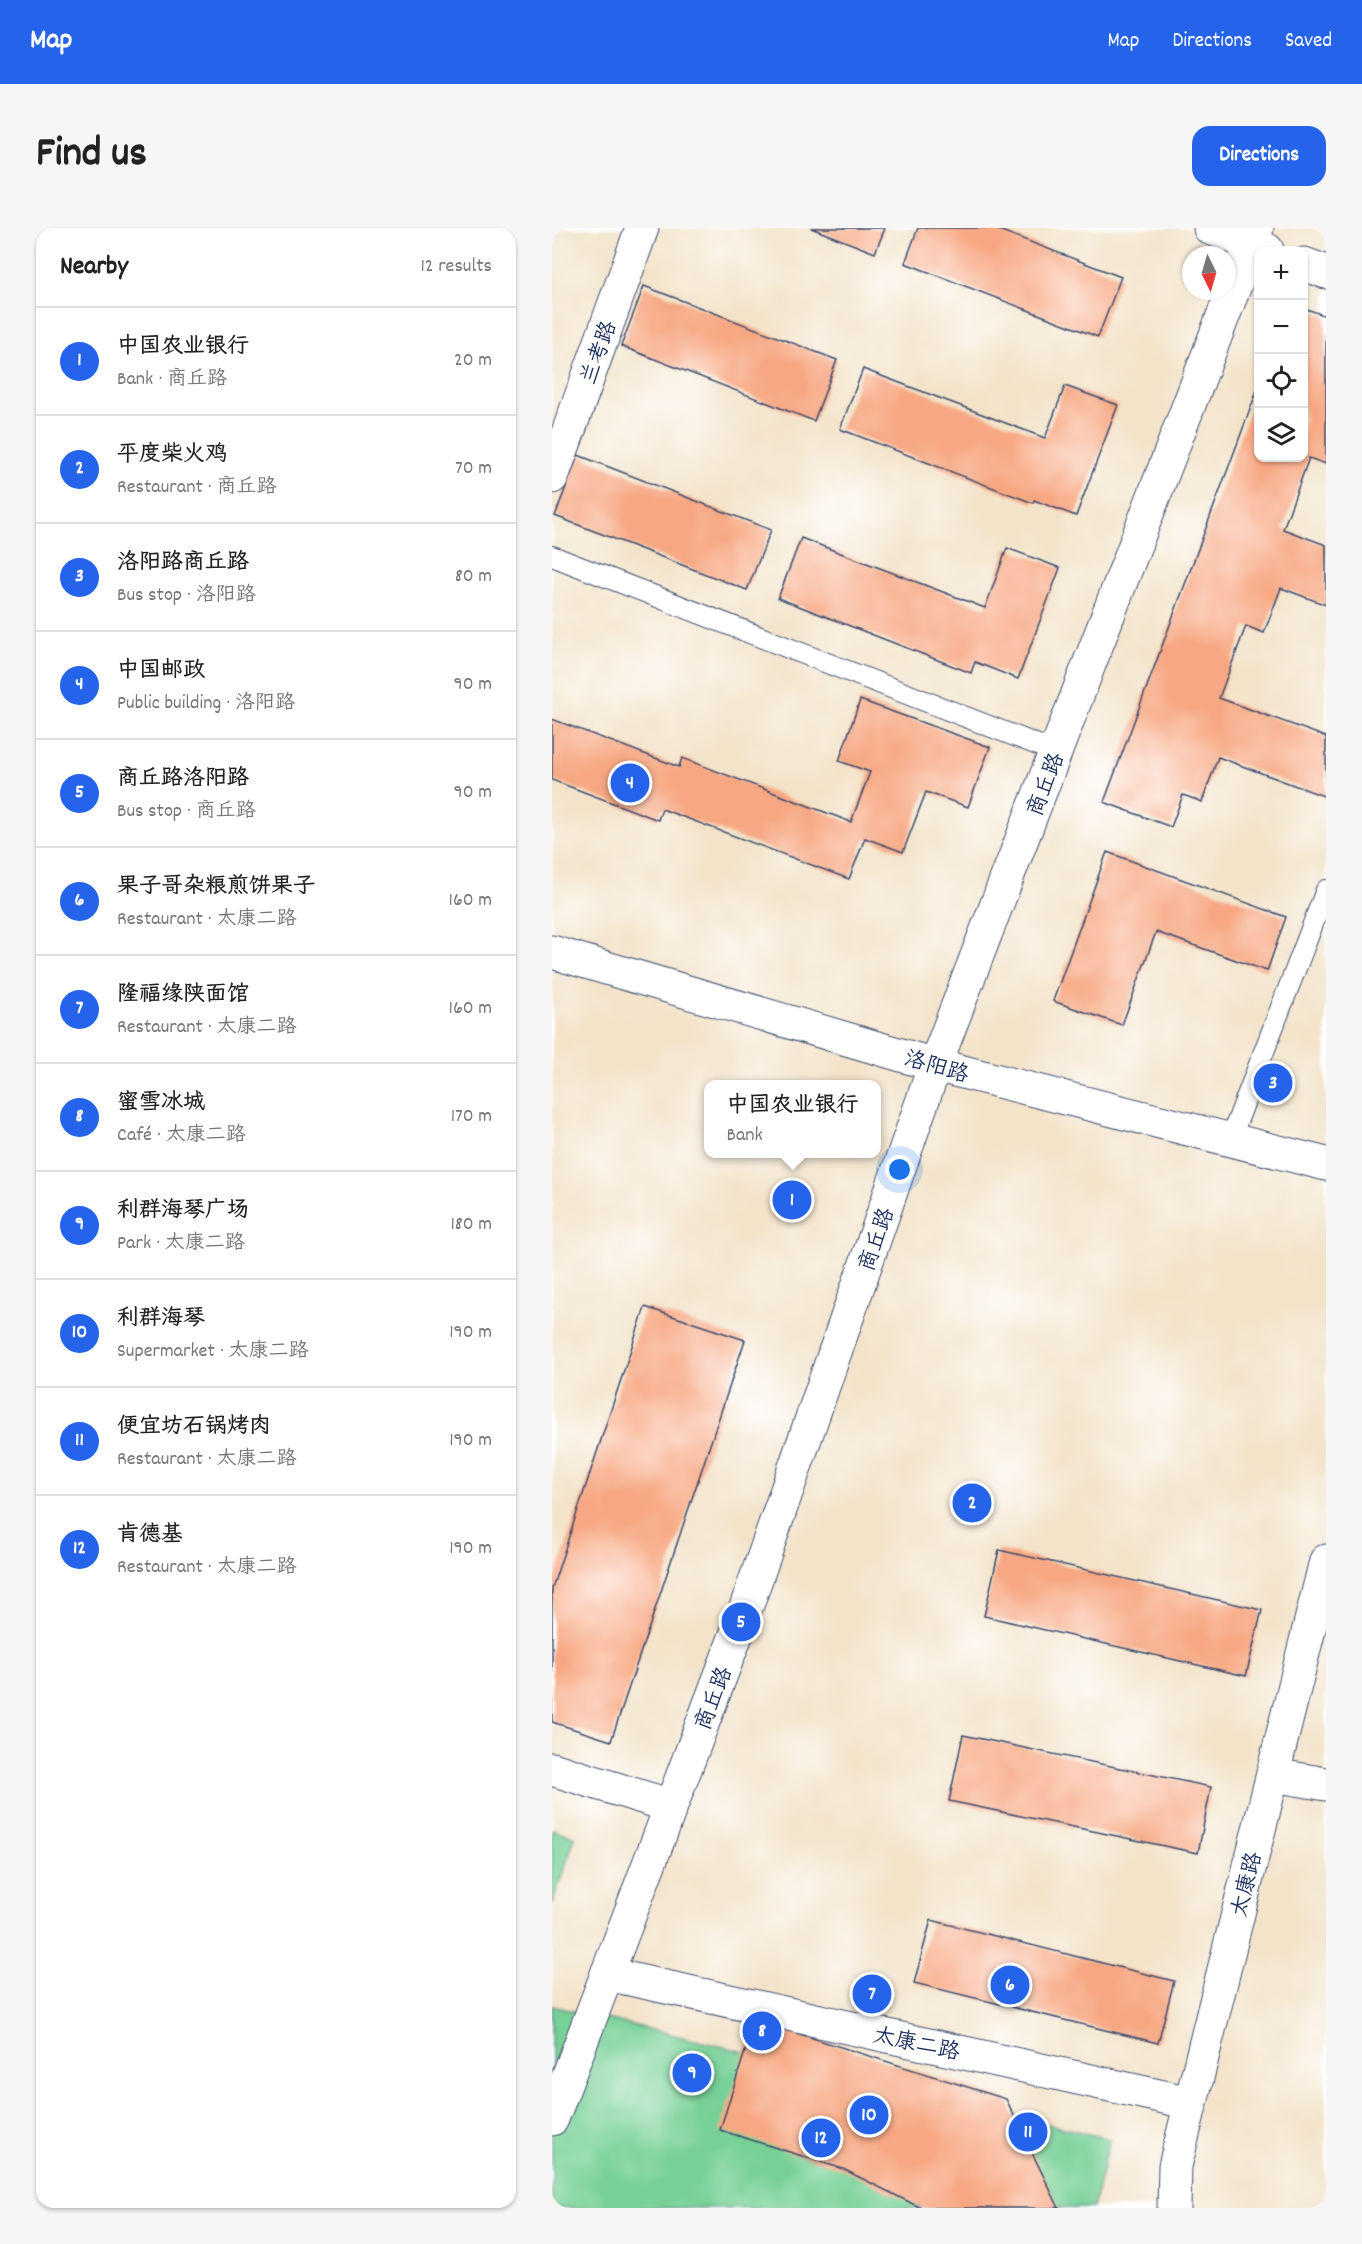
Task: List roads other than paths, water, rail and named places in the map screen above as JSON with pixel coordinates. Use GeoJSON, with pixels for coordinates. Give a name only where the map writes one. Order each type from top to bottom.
{"type":"FeatureCollection","features":[{"type":"Feature","properties":{"kind":"street","name":"兰考路"},"geometry":{"type":"LineString","coordinates":[[552,477],[642,228]]}},
{"type":"Feature","properties":{"kind":"street"},"geometry":{"type":"LineString","coordinates":[[1210,228],[1258,241]]}},
{"type":"Feature","properties":{"kind":"street","name":"商丘路"},"geometry":{"type":"LineString","coordinates":[[552,2120],[741,1622],[935,1065],[1258,241]]}},
{"type":"Feature","properties":{"kind":"street"},"geometry":{"type":"LineString","coordinates":[[1308,265],[1326,272]]}},
{"type":"Feature","properties":{"kind":"street","name":"洛阳路"},"geometry":{"type":"LineString","coordinates":[[552,952],[935,1065],[1326,1164]]}},
{"type":"Feature","properties":{"kind":"street","name":"太康路"},"geometry":{"type":"LineString","coordinates":[[1174,2208],[1174,2166],[1326,1561]]}},
{"type":"Feature","properties":{"kind":"street"},"geometry":{"type":"LineString","coordinates":[[552,1769],[671,1806]]}},
{"type":"Feature","properties":{"kind":"street"},"geometry":{"type":"LineString","coordinates":[[1273,1774],[1326,1784]]}},
{"type":"Feature","properties":{"kind":"street","name":"太康二路"},"geometry":{"type":"LineString","coordinates":[[607,1974],[1191,2103]]}},
{"type":"Feature","properties":{"kind":"lane"},"geometry":{"type":"LineString","coordinates":[[552,556],[1056,752]]}},
{"type":"Feature","properties":{"kind":"lane"},"geometry":{"type":"LineString","coordinates":[[1230,1140],[1326,890]]}},
{"type":"Feature","properties":{"kind":"place","name":"中国邮政"},"geometry":{"type":"Point","coordinates":[630,783]}},
{"type":"Feature","properties":{"kind":"place","name":"洛阳路商丘路"},"geometry":{"type":"Point","coordinates":[1273,1083]}},
{"type":"Feature","properties":{"kind":"place","name":"中国农业银行"},"geometry":{"type":"Point","coordinates":[792,1200]}},
{"type":"Feature","properties":{"kind":"place","name":"平度柴火鸡"},"geometry":{"type":"Point","coordinates":[972,1503]}},
{"type":"Feature","properties":{"kind":"place","name":"商丘路洛阳路"},"geometry":{"type":"Point","coordinates":[741,1622]}},
{"type":"Feature","properties":{"kind":"place","name":"果子哥杂粮煎饼果子"},"geometry":{"type":"Point","coordinates":[1010,1985]}},
{"type":"Feature","properties":{"kind":"place","name":"隆福缘陕面馆"},"geometry":{"type":"Point","coordinates":[872,1994]}},
{"type":"Feature","properties":{"kind":"place","name":"蜜雪冰城"},"geometry":{"type":"Point","coordinates":[762,2031]}},
{"type":"Feature","properties":{"kind":"place","name":"利群海琴广场"},"geometry":{"type":"Point","coordinates":[692,2073]}},
{"type":"Feature","properties":{"kind":"place","name":"利群海琴"},"geometry":{"type":"Point","coordinates":[869,2115]}},
{"type":"Feature","properties":{"kind":"place","name":"便宜坊石锅烤肉"},"geometry":{"type":"Point","coordinates":[1028,2132]}},
{"type":"Feature","properties":{"kind":"place","name":"肯德基"},"geometry":{"type":"Point","coordinates":[821,2138]}}]}
